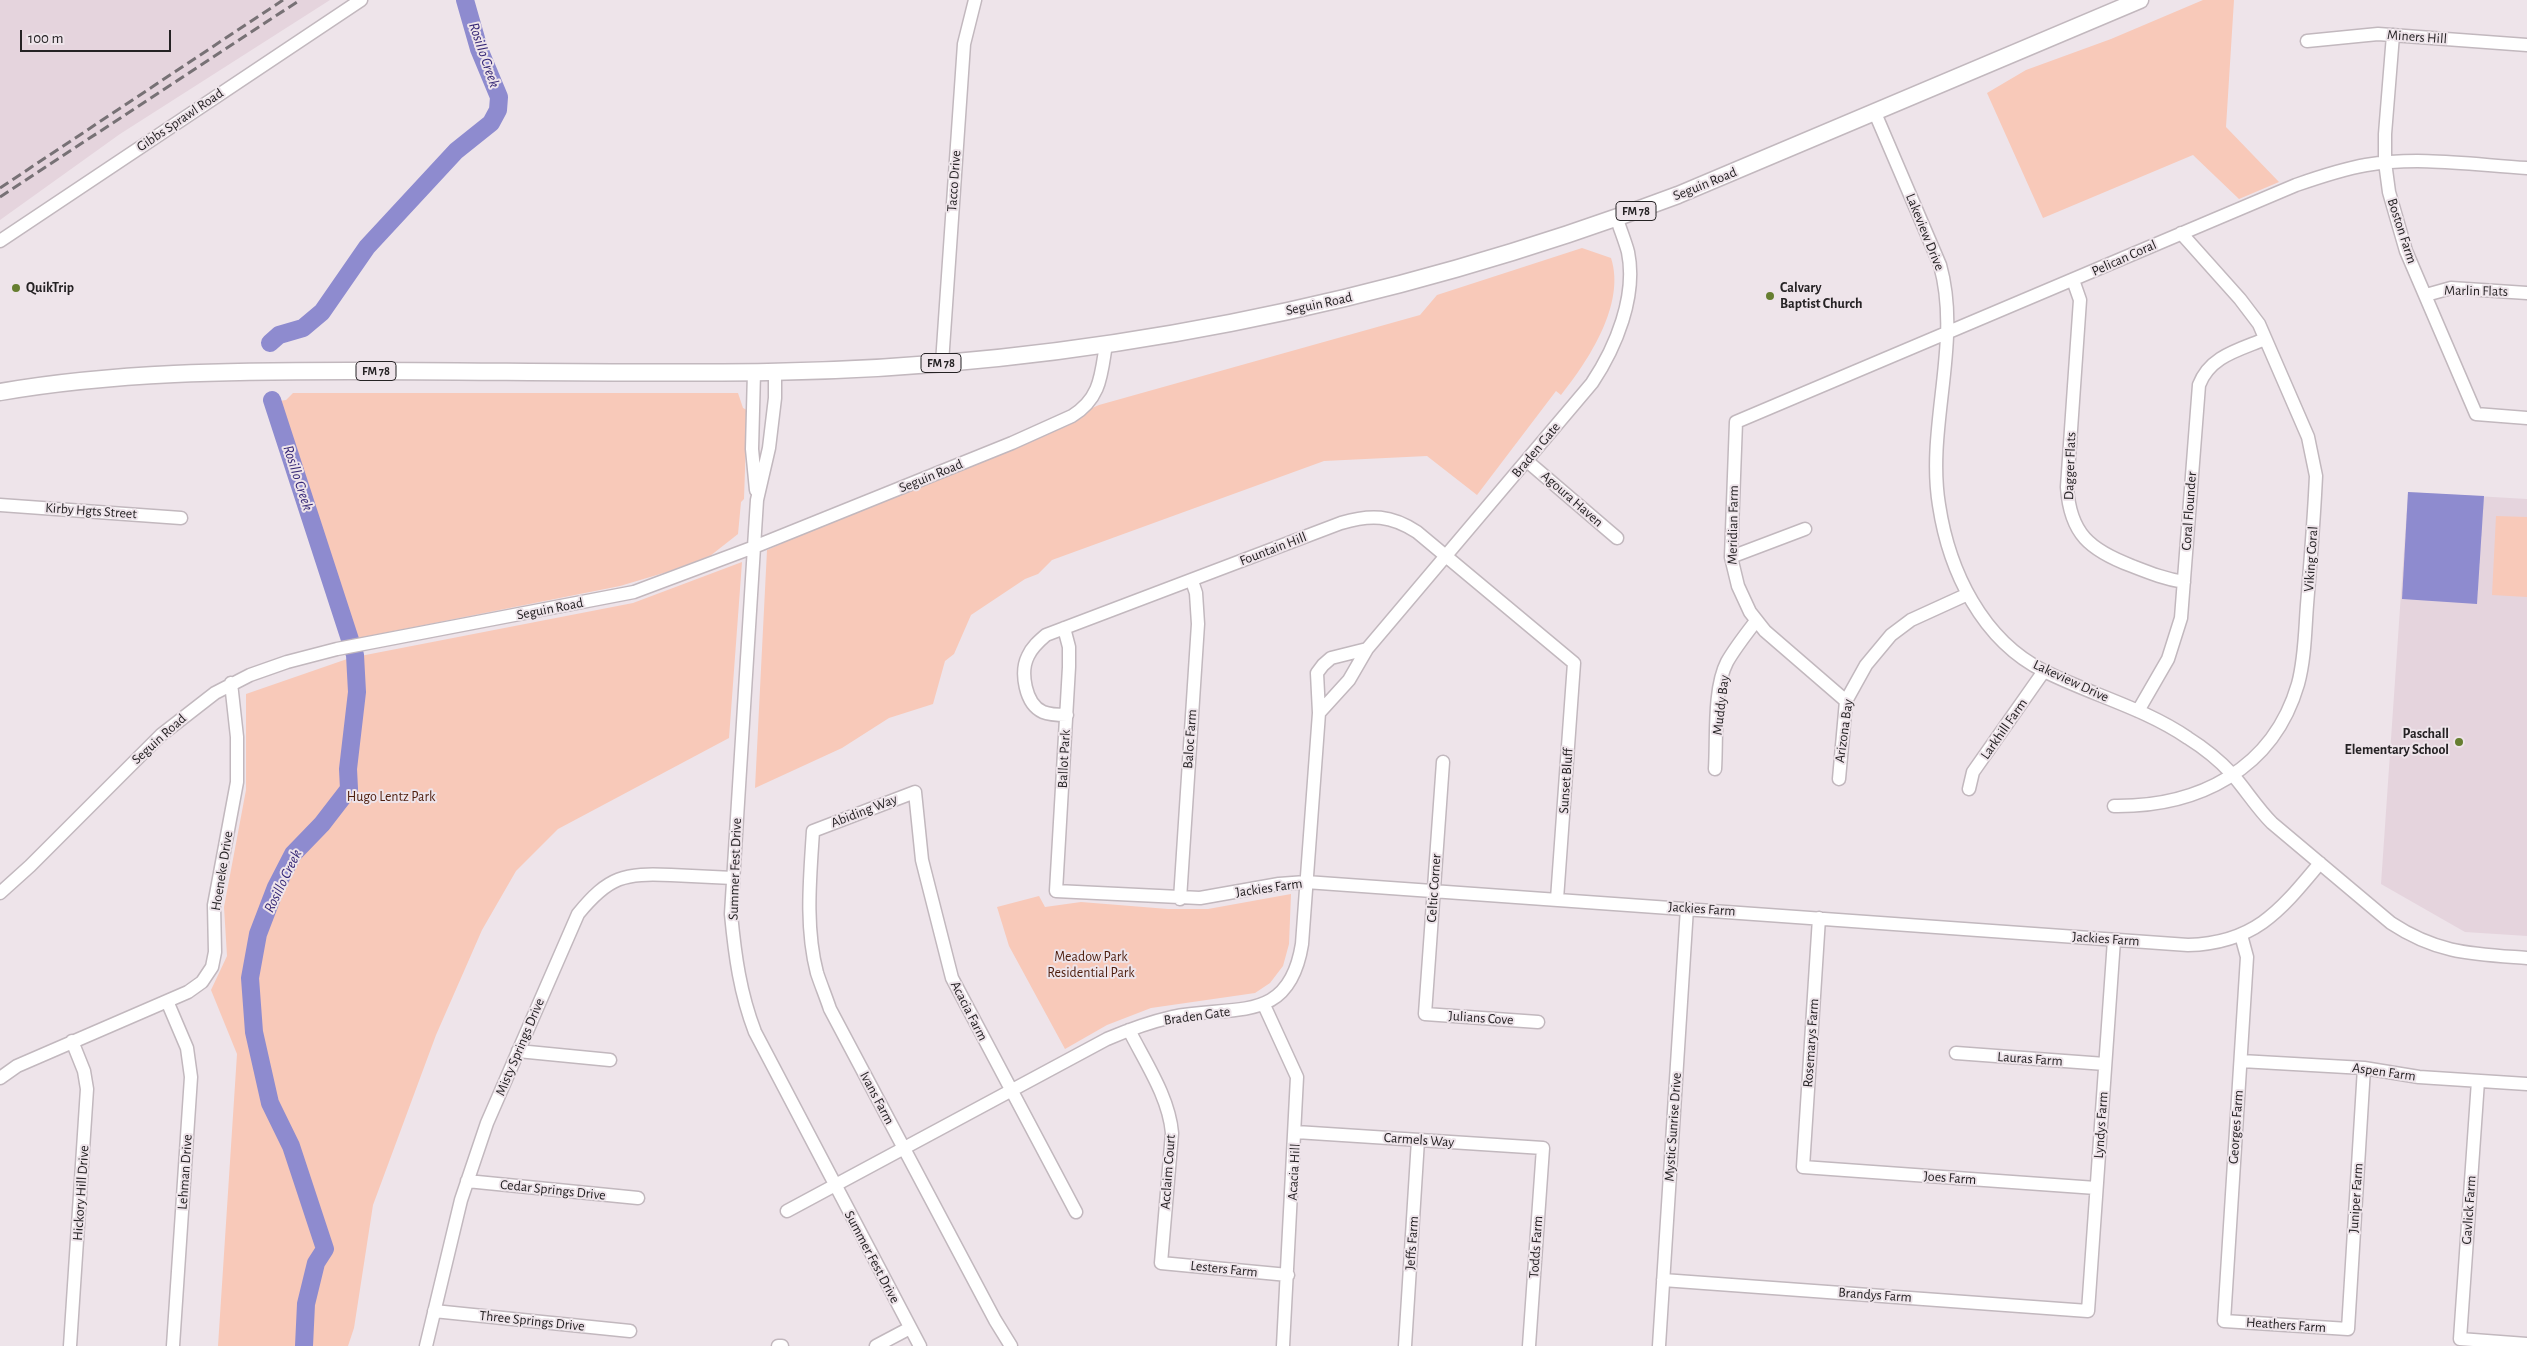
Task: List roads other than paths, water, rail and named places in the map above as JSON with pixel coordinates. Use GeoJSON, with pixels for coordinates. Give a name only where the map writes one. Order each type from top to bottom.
{"type":"FeatureCollection","features":[{"type":"Feature","properties":{"kind":"main road","name":"Seguin Road"},"geometry":{"type":"LineString","coordinates":[[0,392],[112,378],[222,372],[775,372],[942,363],[1106,344],[1207,328],[1361,295],[1532,246],[1617,219],[1875,113],[2140,0]]}},
{"type":"Feature","properties":{"kind":"street","name":"Gibbs Sprawl Road"},"geometry":{"type":"LineString","coordinates":[[0,240],[361,0]]}},
{"type":"Feature","properties":{"kind":"street","name":"Tacco Drive"},"geometry":{"type":"LineString","coordinates":[[942,363],[964,44],[976,0]]}},
{"type":"Feature","properties":{"kind":"street","name":"Miners Hill"},"geometry":{"type":"LineString","coordinates":[[2307,41],[2364,34],[2527,45]]}},
{"type":"Feature","properties":{"kind":"street","name":"Boston Farm"},"geometry":{"type":"LineString","coordinates":[[2393,35],[2385,134],[2385,162],[2396,224],[2476,414],[2527,418]]}},
{"type":"Feature","properties":{"kind":"street","name":"Lakeview Drive"},"geometry":{"type":"LineString","coordinates":[[1875,113],[1940,265],[1945,285],[1946,332],[1936,470],[1938,500],[1949,551],[1968,594],[1998,635],[2028,661],[2044,671],[2138,711],[2188,737],[2232,774],[2258,809],[2391,923],[2418,939],[2456,952],[2527,958]]}},
{"type":"Feature","properties":{"kind":"street","name":"Pelican Coral"},"geometry":{"type":"LineString","coordinates":[[1736,422],[2296,185],[2346,170],[2385,162],[2436,162],[2527,168]]}},
{"type":"Feature","properties":{"kind":"street","name":"Braden Gate"},"geometry":{"type":"LineString","coordinates":[[1319,713],[1348,680],[1367,649],[1592,383],[1606,362],[1615,341],[1626,303],[1630,273],[1628,252],[1617,219]]}},
{"type":"Feature","properties":{"kind":"street","name":"Viking Coral"},"geometry":{"type":"LineString","coordinates":[[2114,806],[2142,806],[2172,802],[2206,791],[2232,774],[2262,749],[2278,728],[2294,695],[2304,646],[2316,476],[2308,437],[2265,338],[2250,311],[2181,233]]}},
{"type":"Feature","properties":{"kind":"street","name":"Dagger Flats"},"geometry":{"type":"LineString","coordinates":[[2073,280],[2080,300],[2066,487],[2072,518],[2081,535],[2097,550],[2167,579],[2184,582]]}},
{"type":"Feature","properties":{"kind":"street","name":"Marlin Flats"},"geometry":{"type":"LineString","coordinates":[[2426,295],[2451,288],[2527,293]]}},
{"type":"Feature","properties":{"kind":"street","name":"Coral Flounder"},"geometry":{"type":"LineString","coordinates":[[2138,711],[2174,646],[2181,618],[2199,385],[2206,371],[2221,357],[2265,338]]}},
{"type":"Feature","properties":{"kind":"street","name":"Seguin Road"},"geometry":{"type":"LineString","coordinates":[[0,893],[30,866],[161,735],[231,683],[287,662],[337,649],[617,597],[754,547],[1012,443],[1081,411],[1095,395],[1106,344]]}},
{"type":"Feature","properties":{"kind":"street","name":"Summer Fest Drive"},"geometry":{"type":"LineString","coordinates":[[754,372],[752,450],[757,500]]}},
{"type":"Feature","properties":{"kind":"street","name":"Summer Fest Drive"},"geometry":{"type":"LineString","coordinates":[[775,372],[775,398],[769,448],[757,500],[733,878],[732,923],[736,968],[744,1004],[755,1032],[834,1186],[920,1346]]}},
{"type":"Feature","properties":{"kind":"street","name":"Meridian Farm"},"geometry":{"type":"LineString","coordinates":[[1736,422],[1731,557],[1738,586],[1756,620],[1776,641],[1846,701]]}},
{"type":"Feature","properties":{"kind":"street","name":"Agoura Haven"},"geometry":{"type":"LineString","coordinates":[[1527,461],[1617,538]]}},
{"type":"Feature","properties":{"kind":"street","name":"Kirby Hgts Street"},"geometry":{"type":"LineString","coordinates":[[0,505],[181,518]]}},
{"type":"Feature","properties":{"kind":"street","name":"Fountain Hill"},"geometry":{"type":"LineString","coordinates":[[1067,715],[1043,712],[1032,703],[1026,685],[1025,668],[1028,656],[1038,642],[1046,635],[1362,517],[1391,518],[1404,524],[1574,663]]}},
{"type":"Feature","properties":{"kind":"street"},"geometry":{"type":"LineString","coordinates":[[1731,557],[1805,529]]}},
{"type":"Feature","properties":{"kind":"street","name":"Baloc Farm"},"geometry":{"type":"LineString","coordinates":[[1180,899],[1198,624],[1196,593],[1192,581]]}},
{"type":"Feature","properties":{"kind":"street","name":"Arizona Bay"},"geometry":{"type":"LineString","coordinates":[[1839,779],[1841,736],[1846,701],[1866,665],[1891,634],[1925,612],[1968,594]]}},
{"type":"Feature","properties":{"kind":"street","name":"Muddy Bay"},"geometry":{"type":"LineString","coordinates":[[1715,769],[1720,692],[1723,675],[1727,663],[1756,620]]}},
{"type":"Feature","properties":{"kind":"street","name":"Ballot Park"},"geometry":{"type":"LineString","coordinates":[[1056,891],[1069,668],[1069,648],[1064,628]]}},
{"type":"Feature","properties":{"kind":"street"},"geometry":{"type":"LineString","coordinates":[[1264,1005],[1281,993],[1292,978],[1299,962],[1319,713],[1317,673],[1323,664],[1331,658],[1367,649]]}},
{"type":"Feature","properties":{"kind":"street","name":"Sunset Bluff"},"geometry":{"type":"LineString","coordinates":[[1557,899],[1574,663]]}},
{"type":"Feature","properties":{"kind":"street","name":"Larkhill Farm"},"geometry":{"type":"LineString","coordinates":[[1969,789],[1973,772],[2044,671]]}},
{"type":"Feature","properties":{"kind":"street","name":"Hoeneke Drive"},"geometry":{"type":"LineString","coordinates":[[0,1078],[17,1066],[167,1002],[202,982],[212,967],[215,952],[214,905],[237,782],[237,737],[231,683]]}},
{"type":"Feature","properties":{"kind":"street","name":"Celtic Corner"},"geometry":{"type":"LineString","coordinates":[[1425,1014],[1443,762]]}},
{"type":"Feature","properties":{"kind":"street","name":"Abiding Way"},"geometry":{"type":"LineString","coordinates":[[813,831],[915,792]]}},
{"type":"Feature","properties":{"kind":"street","name":"Acacia Farm"},"geometry":{"type":"LineString","coordinates":[[915,792],[922,860],[952,978],[1076,1212]]}},
{"type":"Feature","properties":{"kind":"street","name":"Ivans Farm"},"geometry":{"type":"LineString","coordinates":[[813,831],[809,907],[817,972],[830,1010],[995,1320],[1012,1346]]}},
{"type":"Feature","properties":{"kind":"street","name":"Jackies Farm"},"geometry":{"type":"LineString","coordinates":[[1056,891],[1180,899],[1200,898],[1279,884],[1306,882],[2200,945],[2241,935],[2257,927],[2286,904],[2320,864]]}},
{"type":"Feature","properties":{"kind":"street","name":"Misty Springs Drive"},"geometry":{"type":"LineString","coordinates":[[426,1346],[467,1181],[487,1123],[578,914],[609,884],[638,873],[733,878]]}},
{"type":"Feature","properties":{"kind":"street","name":"Mystic Sunrise Drive"},"geometry":{"type":"LineString","coordinates":[[1659,1346],[1686,908]]}},
{"type":"Feature","properties":{"kind":"street","name":"Rosemarys Farm"},"geometry":{"type":"LineString","coordinates":[[1803,1167],[1819,918]]}},
{"type":"Feature","properties":{"kind":"street","name":"Georges Farm"},"geometry":{"type":"LineString","coordinates":[[2224,1321],[2247,957],[2241,935]]}},
{"type":"Feature","properties":{"kind":"street","name":"Lyndys Farm"},"geometry":{"type":"LineString","coordinates":[[2088,1311],[2114,940]]}},
{"type":"Feature","properties":{"kind":"street","name":"Lehman Drive"},"geometry":{"type":"LineString","coordinates":[[167,1002],[186,1048],[191,1077],[173,1346]]}},
{"type":"Feature","properties":{"kind":"street","name":"Braden Gate"},"geometry":{"type":"LineString","coordinates":[[787,1211],[1129,1030],[1172,1017],[1264,1005]]}},
{"type":"Feature","properties":{"kind":"street","name":"Acacia Hill"},"geometry":{"type":"LineString","coordinates":[[1264,1005],[1298,1077],[1283,1346]]}},
{"type":"Feature","properties":{"kind":"street","name":"Julians Cove"},"geometry":{"type":"LineString","coordinates":[[1425,1014],[1538,1022]]}},
{"type":"Feature","properties":{"kind":"street","name":"Acclaim Court"},"geometry":{"type":"LineString","coordinates":[[1129,1030],[1166,1104],[1171,1119],[1172,1134],[1161,1263]]}},
{"type":"Feature","properties":{"kind":"street","name":"Hickory Hill Drive"},"geometry":{"type":"LineString","coordinates":[[70,1346],[87,1089],[84,1071],[72,1042]]}},
{"type":"Feature","properties":{"kind":"street"},"geometry":{"type":"LineString","coordinates":[[518,1051],[610,1060]]}},
{"type":"Feature","properties":{"kind":"street","name":"Lauras Farm"},"geometry":{"type":"LineString","coordinates":[[1956,1054],[2105,1064]]}},
{"type":"Feature","properties":{"kind":"street","name":"Aspen Farm"},"geometry":{"type":"LineString","coordinates":[[2241,1061],[2364,1068],[2419,1077],[2527,1084]]}},
{"type":"Feature","properties":{"kind":"street","name":"Juniper Farm"},"geometry":{"type":"LineString","coordinates":[[2348,1329],[2364,1068]]}},
{"type":"Feature","properties":{"kind":"street","name":"Gavlick Farm"},"geometry":{"type":"LineString","coordinates":[[2478,1081],[2460,1339],[2527,1344]]}},
{"type":"Feature","properties":{"kind":"street","name":"Carmels Way"},"geometry":{"type":"LineString","coordinates":[[1296,1132],[1543,1148]]}},
{"type":"Feature","properties":{"kind":"street","name":"Jeffs Farm"},"geometry":{"type":"LineString","coordinates":[[1405,1346],[1418,1140]]}},
{"type":"Feature","properties":{"kind":"street","name":"Todds Farm"},"geometry":{"type":"LineString","coordinates":[[1529,1346],[1543,1148]]}},
{"type":"Feature","properties":{"kind":"street","name":"Joes Farm"},"geometry":{"type":"LineString","coordinates":[[1803,1167],[2096,1188]]}},
{"type":"Feature","properties":{"kind":"street","name":"Cedar Springs Drive"},"geometry":{"type":"LineString","coordinates":[[467,1181],[638,1198]]}},
{"type":"Feature","properties":{"kind":"street","name":"Lesters Farm"},"geometry":{"type":"LineString","coordinates":[[1161,1263],[1288,1275]]}},
{"type":"Feature","properties":{"kind":"street","name":"Brandys Farm"},"geometry":{"type":"LineString","coordinates":[[1663,1280],[2088,1311]]}},
{"type":"Feature","properties":{"kind":"street","name":"Three Springs Drive"},"geometry":{"type":"LineString","coordinates":[[434,1311],[630,1331]]}},
{"type":"Feature","properties":{"kind":"street","name":"Heathers Farm"},"geometry":{"type":"LineString","coordinates":[[2224,1321],[2348,1329]]}},
{"type":"Feature","properties":{"kind":"street"},"geometry":{"type":"LineString","coordinates":[[876,1346],[910,1328]]}},
{"type":"Feature","properties":{"kind":"waterway","name":"Rosillo Creek"},"geometry":{"type":"LineString","coordinates":[[270,343],[279,335],[303,328],[322,312],[367,247],[456,151],[491,123],[498,110],[499,97],[479,49],[465,0]]}},
{"type":"Feature","properties":{"kind":"waterway","name":"Rosillo Creek"},"geometry":{"type":"LineString","coordinates":[[272,400],[355,655],[357,692],[348,769],[349,789],[322,824],[293,854],[276,887],[258,934],[250,978],[254,1032],[270,1103],[291,1146],[325,1249],[316,1263],[306,1304],[304,1346]]}},
{"type":"Feature","properties":{"kind":"railway"},"geometry":{"type":"LineString","coordinates":[[0,188],[283,0]]}},
{"type":"Feature","properties":{"kind":"railway"},"geometry":{"type":"LineString","coordinates":[[0,197],[300,0]]}},
{"type":"Feature","properties":{"kind":"place","name":"QuikTrip"},"geometry":{"type":"Point","coordinates":[16,288]}},
{"type":"Feature","properties":{"kind":"place","name":"Calvary Baptist Church"},"geometry":{"type":"Point","coordinates":[1770,296]}},
{"type":"Feature","properties":{"kind":"place","name":"Paschall Elementary School"},"geometry":{"type":"Point","coordinates":[2459,742]}},
{"type":"Feature","properties":{"kind":"park label","name":"Hugo Lentz Park"},"geometry":{"type":"Point","coordinates":[391,797]}},
{"type":"Feature","properties":{"kind":"park label","name":"Meadow Park Residential Park"},"geometry":{"type":"Point","coordinates":[1091,966]}}]}
